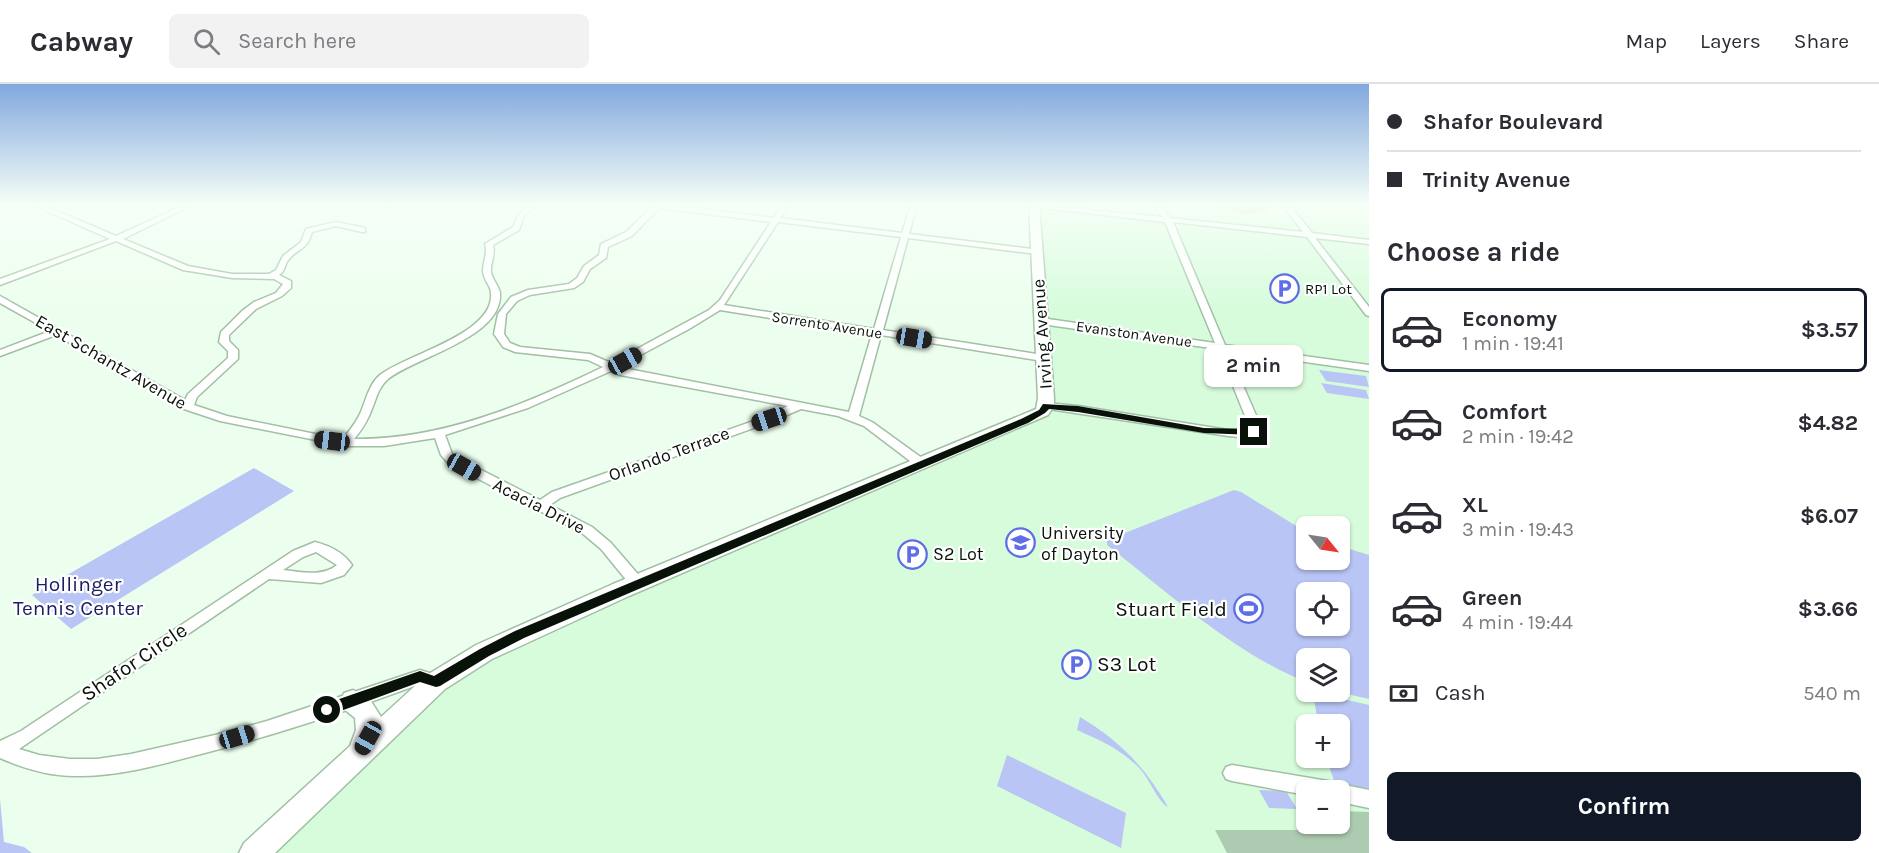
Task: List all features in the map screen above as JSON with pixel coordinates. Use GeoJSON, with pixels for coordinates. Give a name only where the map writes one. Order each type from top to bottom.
{"type":"FeatureCollection","features":[{"type":"Feature","properties":{"kind":"street"},"geometry":{"type":"LineString","coordinates":[[0,282],[115,240],[186,268],[232,276],[272,276],[284,279],[288,283],[286,289],[251,308],[224,334],[224,342],[233,350],[233,359],[192,396],[188,406]]}},
{"type":"Feature","properties":{"kind":"street"},"geometry":{"type":"LineString","coordinates":[[272,276],[280,271],[282,260],[306,240]]}},
{"type":"Feature","properties":{"kind":"street"},"geometry":{"type":"LineString","coordinates":[[346,443],[363,419],[380,381],[400,366],[463,337],[484,320],[495,303],[495,287],[486,267],[490,256],[489,244],[493,240]]}},
{"type":"Feature","properties":{"kind":"street"},"geometry":{"type":"LineString","coordinates":[[495,303],[528,293],[557,290],[576,284],[587,268],[603,256],[604,246],[617,240]]}},
{"type":"Feature","properties":{"kind":"street","name":"East Schantz Avenue"},"geometry":{"type":"LineString","coordinates":[[0,299],[188,406],[231,420],[318,439],[346,443],[393,442],[439,434],[536,403],[612,368],[718,307],[763,240]]}},
{"type":"Feature","properties":{"kind":"street"},"geometry":{"type":"LineString","coordinates":[[854,417],[903,240]]}},
{"type":"Feature","properties":{"kind":"street"},"geometry":{"type":"LineString","coordinates":[[936,240],[1037,252]]}},
{"type":"Feature","properties":{"kind":"street","name":"Irving Avenue"},"geometry":{"type":"LineString","coordinates":[[254,853],[436,682],[484,652],[637,583],[1024,421],[1042,411],[1046,406],[1036,240]]}},
{"type":"Feature","properties":{"kind":"street"},"geometry":{"type":"LineString","coordinates":[[1046,406],[1212,431],[1250,434],[1256,429],[1176,240]]}},
{"type":"Feature","properties":{"kind":"street"},"geometry":{"type":"LineString","coordinates":[[1313,240],[1369,313]]}},
{"type":"Feature","properties":{"kind":"street"},"geometry":{"type":"LineString","coordinates":[[1351,240],[1369,242]]}},
{"type":"Feature","properties":{"kind":"street"},"geometry":{"type":"LineString","coordinates":[[514,299],[500,319],[499,334],[506,345],[528,353],[590,357],[620,372],[854,417],[868,424],[922,464]]}},
{"type":"Feature","properties":{"kind":"street","name":"Sorrento Avenue"},"geometry":{"type":"LineString","coordinates":[[718,307],[1043,358]]}},
{"type":"Feature","properties":{"kind":"street","name":"Evanston Avenue"},"geometry":{"type":"LineString","coordinates":[[1041,321],[1369,368]]}},
{"type":"Feature","properties":{"kind":"street"},"geometry":{"type":"LineString","coordinates":[[0,353],[56,332]]}},
{"type":"Feature","properties":{"kind":"street","name":"Orlando Terrace"},"geometry":{"type":"LineString","coordinates":[[540,506],[556,495],[769,419],[800,405]]}},
{"type":"Feature","properties":{"kind":"street","name":"Acacia Drive"},"geometry":{"type":"LineString","coordinates":[[439,434],[447,455],[452,460],[593,534],[637,583]]}},
{"type":"Feature","properties":{"kind":"street","name":"Shafor Circle"},"geometry":{"type":"LineString","coordinates":[[1,750],[27,736],[267,574],[298,554],[315,547],[326,550],[345,565],[342,571],[334,576],[322,578],[267,574]]}},
{"type":"Feature","properties":{"kind":"street"},"geometry":{"type":"LineString","coordinates":[[1,750],[51,766],[108,766],[195,748],[354,701],[420,677],[436,682]]}},
{"type":"Feature","properties":{"kind":"street"},"geometry":{"type":"LineString","coordinates":[[354,701],[365,709],[370,726],[369,736],[357,757]]}},
{"type":"Feature","properties":{"kind":"street"},"geometry":{"type":"LineString","coordinates":[[1232,773],[1296,784]]}},
{"type":"Feature","properties":{"kind":"street"},"geometry":{"type":"LineString","coordinates":[[1350,795],[1369,799]]}},
{"type":"Feature","properties":{"kind":"shaded area","name":"University of Dayton"},"geometry":{"type":"Polygon","coordinates":[[[1035,240],[1369,240],[1369,853],[257,853],[436,682],[1042,412],[1035,240]]]}},
{"type":"Feature","properties":{"kind":"green space"},"geometry":{"type":"Polygon","coordinates":[[[1319,370],[1366,376],[1369,387],[1326,381],[1319,370]]]}},
{"type":"Feature","properties":{"kind":"green space"},"geometry":{"type":"Polygon","coordinates":[[[1321,383],[1366,390],[1369,399],[1327,393],[1321,383]]]}},
{"type":"Feature","properties":{"kind":"green space","name":"Hollinger Tennis Center"},"geometry":{"type":"Polygon","coordinates":[[[254,468],[294,491],[71,629],[32,595],[254,468]]]}},
{"type":"Feature","properties":{"kind":"green space","name":"Stuart Field"},"geometry":{"type":"Polygon","coordinates":[[[1234,490],[1296,526],[1296,570],[1350,570],[1350,549],[1369,555],[1369,699],[1350,695],[1350,648],[1296,648],[1296,677],[1252,655],[1202,621],[1107,545],[1107,540],[1234,490]]]}},
{"type":"Feature","properties":{"kind":"green space"},"geometry":{"type":"Polygon","coordinates":[[[1350,701],[1369,705],[1369,793],[1350,789],[1350,780],[1334,780],[1330,768],[1350,768],[1350,714],[1316,714],[1315,702],[1350,701]]]}},
{"type":"Feature","properties":{"kind":"green space"},"geometry":{"type":"Polygon","coordinates":[[[1080,717],[1107,735],[1141,767],[1168,807],[1161,801],[1144,774],[1127,757],[1077,730],[1080,717]]]}},
{"type":"Feature","properties":{"kind":"green space"},"geometry":{"type":"Polygon","coordinates":[[[1007,755],[1126,813],[1121,848],[997,786],[1007,755]]]}},
{"type":"Feature","properties":{"kind":"green space"},"geometry":{"type":"Polygon","coordinates":[[[1259,790],[1286,791],[1296,809],[1269,808],[1259,790]]]}},
{"type":"Feature","properties":{"kind":"green space"},"geometry":{"type":"Polygon","coordinates":[[[0,799],[4,842],[24,847],[32,853],[0,853],[0,799]]]}},
{"type":"Feature","properties":{"kind":"building"},"geometry":{"type":"Polygon","coordinates":[[[1350,811],[1369,812],[1369,853],[1227,853],[1215,830],[1296,830],[1296,834],[1350,834],[1350,811]]]}},
{"type":"Feature","properties":{"kind":"place","name":"RP1 Lot"},"geometry":{"type":"Point","coordinates":[1284,289]}},
{"type":"Feature","properties":{"kind":"place","name":"University of Dayton"},"geometry":{"type":"Point","coordinates":[1020,543]}},
{"type":"Feature","properties":{"kind":"place","name":"S2 Lot"},"geometry":{"type":"Point","coordinates":[912,554]}},
{"type":"Feature","properties":{"kind":"place","name":"Stuart Field"},"geometry":{"type":"Point","coordinates":[1248,609]}},
{"type":"Feature","properties":{"kind":"place","name":"S3 Lot"},"geometry":{"type":"Point","coordinates":[1076,664]}},
{"type":"Feature","properties":{"kind":"route"},"geometry":{"type":"LineString","coordinates":[[327,710],[420,677],[436,682],[484,652],[520,635],[659,574],[1024,421],[1042,411],[1046,406],[1078,409],[1204,430],[1250,434],[1254,432]]}}]}
